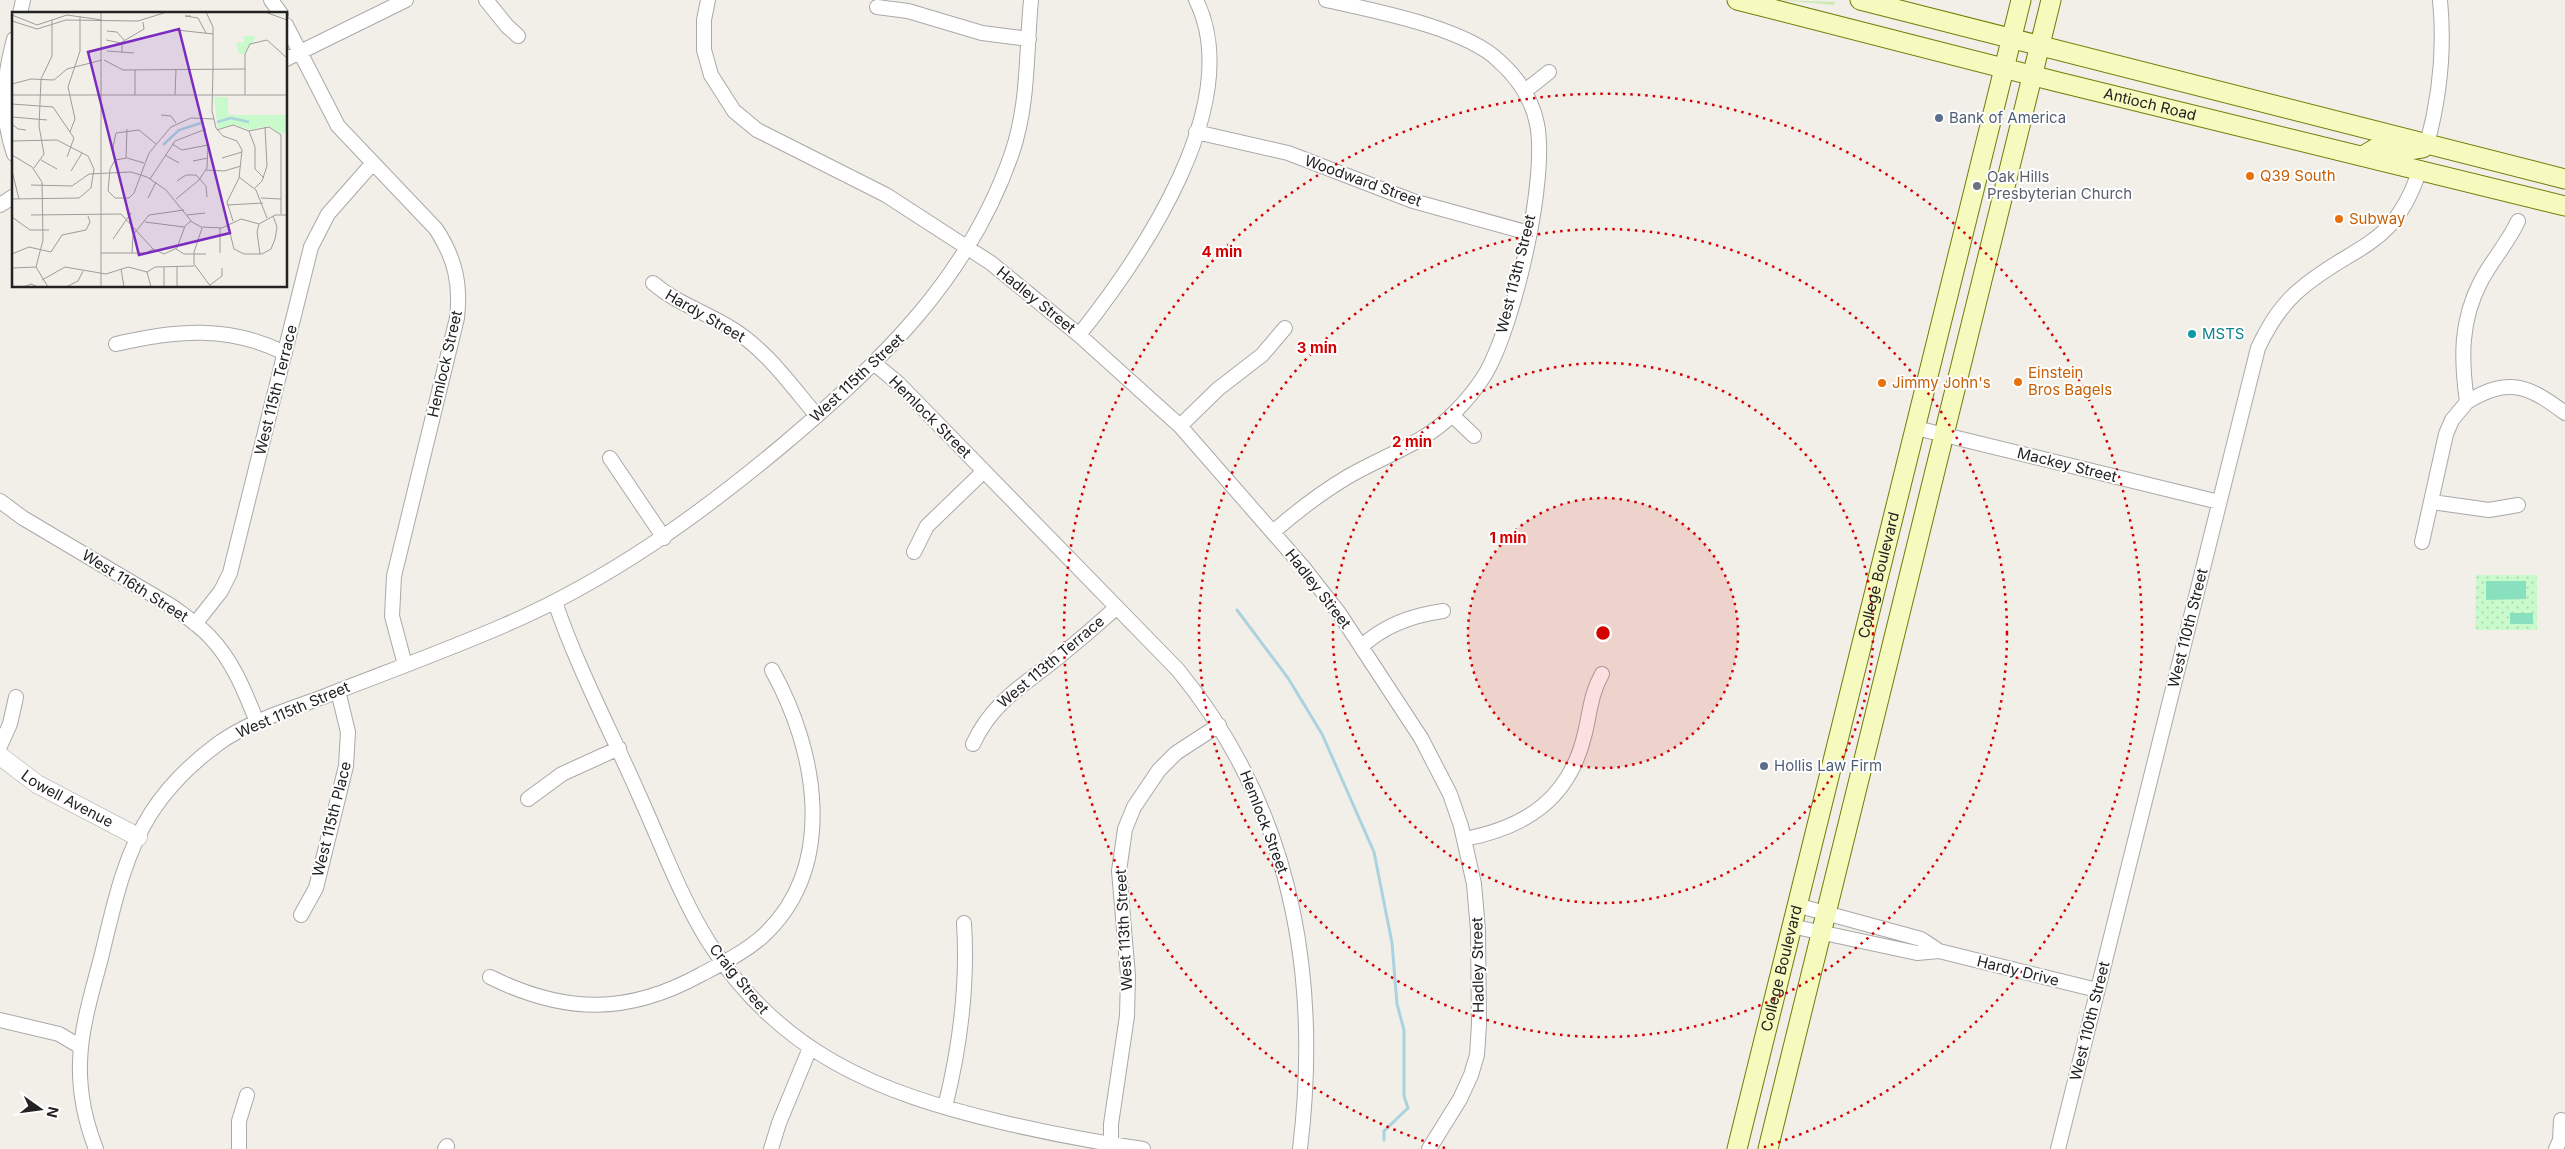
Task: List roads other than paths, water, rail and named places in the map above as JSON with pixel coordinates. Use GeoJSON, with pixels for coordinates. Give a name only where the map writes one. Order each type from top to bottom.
{"type":"FeatureCollection","features":[{"type":"Feature","properties":{"kind":"main road","name":"Antioch Road"},"geometry":{"type":"LineString","coordinates":[[1737,0],[2004,68],[2565,206]]}},
{"type":"Feature","properties":{"kind":"main road","name":"Antioch Road"},"geometry":{"type":"LineString","coordinates":[[1860,0],[2565,179]]}},
{"type":"Feature","properties":{"kind":"main road","name":"College Boulevard"},"geometry":{"type":"LineString","coordinates":[[1737,1149],[2021,0]]}},
{"type":"Feature","properties":{"kind":"main road","name":"College Boulevard"},"geometry":{"type":"LineString","coordinates":[[1768,1149],[2051,0]]}},
{"type":"Feature","properties":{"kind":"main road"},"geometry":{"type":"LineString","coordinates":[[2362,156],[2378,147],[2405,152],[2421,148],[2427,144]]}},
{"type":"Feature","properties":{"kind":"main road"},"geometry":{"type":"LineString","coordinates":[[2420,170],[2428,163],[2435,161],[2470,167],[2487,159]]}},
{"type":"Feature","properties":{"kind":"street"},"geometry":{"type":"LineString","coordinates":[[271,0],[280,12]]}},
{"type":"Feature","properties":{"kind":"street"},"geometry":{"type":"LineString","coordinates":[[288,58],[406,0]]}},
{"type":"Feature","properties":{"kind":"street"},"geometry":{"type":"LineString","coordinates":[[486,0],[507,26],[518,36]]}},
{"type":"Feature","properties":{"kind":"street","name":"Hadley Street"},"geometry":{"type":"LineString","coordinates":[[708,0],[703,32],[706,58],[718,90],[734,111],[758,130],[886,195],[967,246],[1036,298],[1079,334],[1180,426],[1273,532],[1339,613],[1434,760],[1450,794],[1464,839],[1477,910],[1479,1024],[1477,1055],[1471,1075],[1460,1099],[1429,1149]]}},
{"type":"Feature","properties":{"kind":"street","name":"West 115th Street"},"geometry":{"type":"LineString","coordinates":[[93,1148],[84,1119],[80,1085],[81,1047],[86,1017],[120,883],[138,837],[152,811],[176,780],[224,740],[257,722],[500,627],[555,602],[615,570],[664,538],[741,480],[875,364],[932,299],[967,246],[986,212],[1013,151],[1024,108],[1031,0]]}},
{"type":"Feature","properties":{"kind":"street"},"geometry":{"type":"LineString","coordinates":[[1326,0],[1387,15],[1467,39],[1499,60],[1525,91],[1549,72]]}},
{"type":"Feature","properties":{"kind":"street"},"geometry":{"type":"LineString","coordinates":[[2427,144],[2438,98],[2443,58],[2440,0]]}},
{"type":"Feature","properties":{"kind":"street"},"geometry":{"type":"LineString","coordinates":[[1079,334],[1122,280],[1156,225],[1182,174],[1206,93],[1207,43],[1199,1]]}},
{"type":"Feature","properties":{"kind":"street"},"geometry":{"type":"LineString","coordinates":[[877,7],[908,11],[982,33],[1029,39]]}},
{"type":"Feature","properties":{"kind":"street","name":"Hemlock Street"},"geometry":{"type":"LineString","coordinates":[[288,29],[338,126],[372,164],[415,205],[448,246],[455,265],[459,285],[457,318],[394,576],[392,616],[405,665]]}},
{"type":"Feature","properties":{"kind":"street"},"geometry":{"type":"LineString","coordinates":[[12,48],[3,86],[2,118],[5,134],[12,150]]}},
{"type":"Feature","properties":{"kind":"street","name":"West 113th Street"},"geometry":{"type":"LineString","coordinates":[[1273,532],[1320,494],[1350,475],[1421,440],[1452,415],[1474,391],[1496,351],[1514,296],[1529,234],[1540,165],[1540,141],[1525,91]]}},
{"type":"Feature","properties":{"kind":"street","name":"Woodward Street"},"geometry":{"type":"LineString","coordinates":[[1196,132],[1288,154],[1414,201],[1529,234]]}},
{"type":"Feature","properties":{"kind":"street","name":"West 115th Terrace"},"geometry":{"type":"LineString","coordinates":[[195,624],[221,591],[230,573],[311,247],[320,226],[336,203],[372,164]]}},
{"type":"Feature","properties":{"kind":"street","name":"West 110th Street"},"geometry":{"type":"LineString","coordinates":[[2058,1149],[2253,363],[2269,326],[2297,292],[2364,248],[2388,229],[2406,205],[2420,170]]}},
{"type":"Feature","properties":{"kind":"street"},"geometry":{"type":"LineString","coordinates":[[0,205],[12,197]]}},
{"type":"Feature","properties":{"kind":"street"},"geometry":{"type":"LineString","coordinates":[[2468,402],[2462,363],[2462,347],[2471,306],[2480,282],[2511,236],[2518,221]]}},
{"type":"Feature","properties":{"kind":"street","name":"Hardy Street"},"geometry":{"type":"LineString","coordinates":[[653,283],[666,295],[730,327],[754,345],[817,416]]}},
{"type":"Feature","properties":{"kind":"street"},"geometry":{"type":"LineString","coordinates":[[1180,426],[1218,388],[1262,355],[1284,328]]}},
{"type":"Feature","properties":{"kind":"street"},"geometry":{"type":"LineString","coordinates":[[116,344],[152,336],[189,332],[226,334],[260,341],[284,353]]}},
{"type":"Feature","properties":{"kind":"street","name":"Hemlock Street"},"geometry":{"type":"LineString","coordinates":[[875,364],[899,384],[1178,670],[1219,725],[1246,772],[1267,822],[1284,873],[1297,930],[1304,975],[1308,1034],[1306,1097],[1300,1149]]}},
{"type":"Feature","properties":{"kind":"street"},"geometry":{"type":"LineString","coordinates":[[2422,542],[2446,434],[2452,420],[2468,402],[2486,390],[2513,386],[2528,389],[2541,395],[2565,413]]}},
{"type":"Feature","properties":{"kind":"street"},"geometry":{"type":"LineString","coordinates":[[1452,415],[1474,436]]}},
{"type":"Feature","properties":{"kind":"street","name":"Mackey Street"},"geometry":{"type":"LineString","coordinates":[[1916,428],[2219,502]]}},
{"type":"Feature","properties":{"kind":"street"},"geometry":{"type":"LineString","coordinates":[[610,458],[664,538]]}},
{"type":"Feature","properties":{"kind":"street","name":"Hemlock Street"},"geometry":{"type":"LineString","coordinates":[[914,552],[927,526],[984,471]]}},
{"type":"Feature","properties":{"kind":"street","name":"West 116th Street"},"geometry":{"type":"LineString","coordinates":[[0,501],[23,518],[173,606],[195,624],[210,637],[227,659],[241,684],[257,722]]}},
{"type":"Feature","properties":{"kind":"street"},"geometry":{"type":"LineString","coordinates":[[2432,502],[2490,510],[2518,505]]}},
{"type":"Feature","properties":{"kind":"street","name":"Craig Street"},"geometry":{"type":"LineString","coordinates":[[555,602],[699,925],[723,963],[753,1000],[778,1024],[810,1048],[859,1077],[891,1090],[945,1107],[1044,1132],[1143,1149]]}},
{"type":"Feature","properties":{"kind":"street","name":"West 113th Terrace"},"geometry":{"type":"LineString","coordinates":[[973,744],[986,719],[1000,703],[1074,645],[1117,607]]}},
{"type":"Feature","properties":{"kind":"street"},"geometry":{"type":"LineString","coordinates":[[1361,647],[1372,637],[1390,627],[1416,617],[1443,611]]}},
{"type":"Feature","properties":{"kind":"street"},"geometry":{"type":"LineString","coordinates":[[490,978],[517,991],[543,999],[597,1005],[626,1003],[653,997],[683,985],[723,963],[747,949],[778,919],[791,900],[802,878],[812,841],[812,801],[807,763],[792,710],[772,670]]}},
{"type":"Feature","properties":{"kind":"street"},"geometry":{"type":"LineString","coordinates":[[1464,839],[1519,823],[1553,797],[1568,776],[1578,757],[1590,702],[1602,674]]}},
{"type":"Feature","properties":{"kind":"street","name":"West 115th Place"},"geometry":{"type":"LineString","coordinates":[[301,915],[316,888],[346,766],[348,732],[338,691]]}},
{"type":"Feature","properties":{"kind":"street"},"geometry":{"type":"LineString","coordinates":[[0,746],[10,724],[16,697]]}},
{"type":"Feature","properties":{"kind":"street","name":"West 113th Street"},"geometry":{"type":"LineString","coordinates":[[1111,1145],[1111,1124],[1127,1016],[1128,976],[1119,871],[1125,829],[1134,807],[1159,770],[1176,753],[1219,725]]}},
{"type":"Feature","properties":{"kind":"street"},"geometry":{"type":"LineString","coordinates":[[528,799],[562,774],[619,748]]}},
{"type":"Feature","properties":{"kind":"street","name":"Lowell Avenue"},"geometry":{"type":"LineString","coordinates":[[0,756],[38,784],[138,837]]}},
{"type":"Feature","properties":{"kind":"street","name":"Hardy Drive"},"geometry":{"type":"LineString","coordinates":[[1796,905],[1921,939],[1939,951]]}},
{"type":"Feature","properties":{"kind":"street"},"geometry":{"type":"LineString","coordinates":[[945,1107],[960,1039],[965,986],[964,923]]}},
{"type":"Feature","properties":{"kind":"street","name":"Hardy Drive"},"geometry":{"type":"LineString","coordinates":[[1791,926],[1917,953],[1939,951],[2097,990]]}},
{"type":"Feature","properties":{"kind":"street"},"geometry":{"type":"LineString","coordinates":[[0,1020],[59,1034],[81,1047]]}},
{"type":"Feature","properties":{"kind":"street"},"geometry":{"type":"LineString","coordinates":[[771,1149],[778,1123],[810,1048]]}},
{"type":"Feature","properties":{"kind":"street"},"geometry":{"type":"LineString","coordinates":[[239,1149],[239,1121],[247,1095]]}},
{"type":"Feature","properties":{"kind":"street"},"geometry":{"type":"LineString","coordinates":[[2556,1149],[2560,1140],[2561,1120]]}},
{"type":"Feature","properties":{"kind":"waterway"},"geometry":{"type":"LineString","coordinates":[[1237,610],[1288,678],[1322,734],[1374,852],[1392,943],[1397,1004],[1404,1030],[1404,1096],[1408,1108],[1384,1131],[1384,1140]]}},
{"type":"Feature","properties":{"kind":"place","name":"Bank of America"},"geometry":{"type":"Point","coordinates":[1939,118]}},
{"type":"Feature","properties":{"kind":"place","name":"Q39 South"},"geometry":{"type":"Point","coordinates":[2250,176]}},
{"type":"Feature","properties":{"kind":"place","name":"Oak Hills Presbyterian Church"},"geometry":{"type":"Point","coordinates":[1977,186]}},
{"type":"Feature","properties":{"kind":"place","name":"Subway"},"geometry":{"type":"Point","coordinates":[2339,219]}},
{"type":"Feature","properties":{"kind":"place","name":"MSTS"},"geometry":{"type":"Point","coordinates":[2192,334]}},
{"type":"Feature","properties":{"kind":"place","name":"Einstein Bros Bagels"},"geometry":{"type":"Point","coordinates":[2018,382]}},
{"type":"Feature","properties":{"kind":"place","name":"Jimmy John's"},"geometry":{"type":"Point","coordinates":[1882,383]}},
{"type":"Feature","properties":{"kind":"place","name":"Hollis Law Firm"},"geometry":{"type":"Point","coordinates":[1764,766]}}]}
